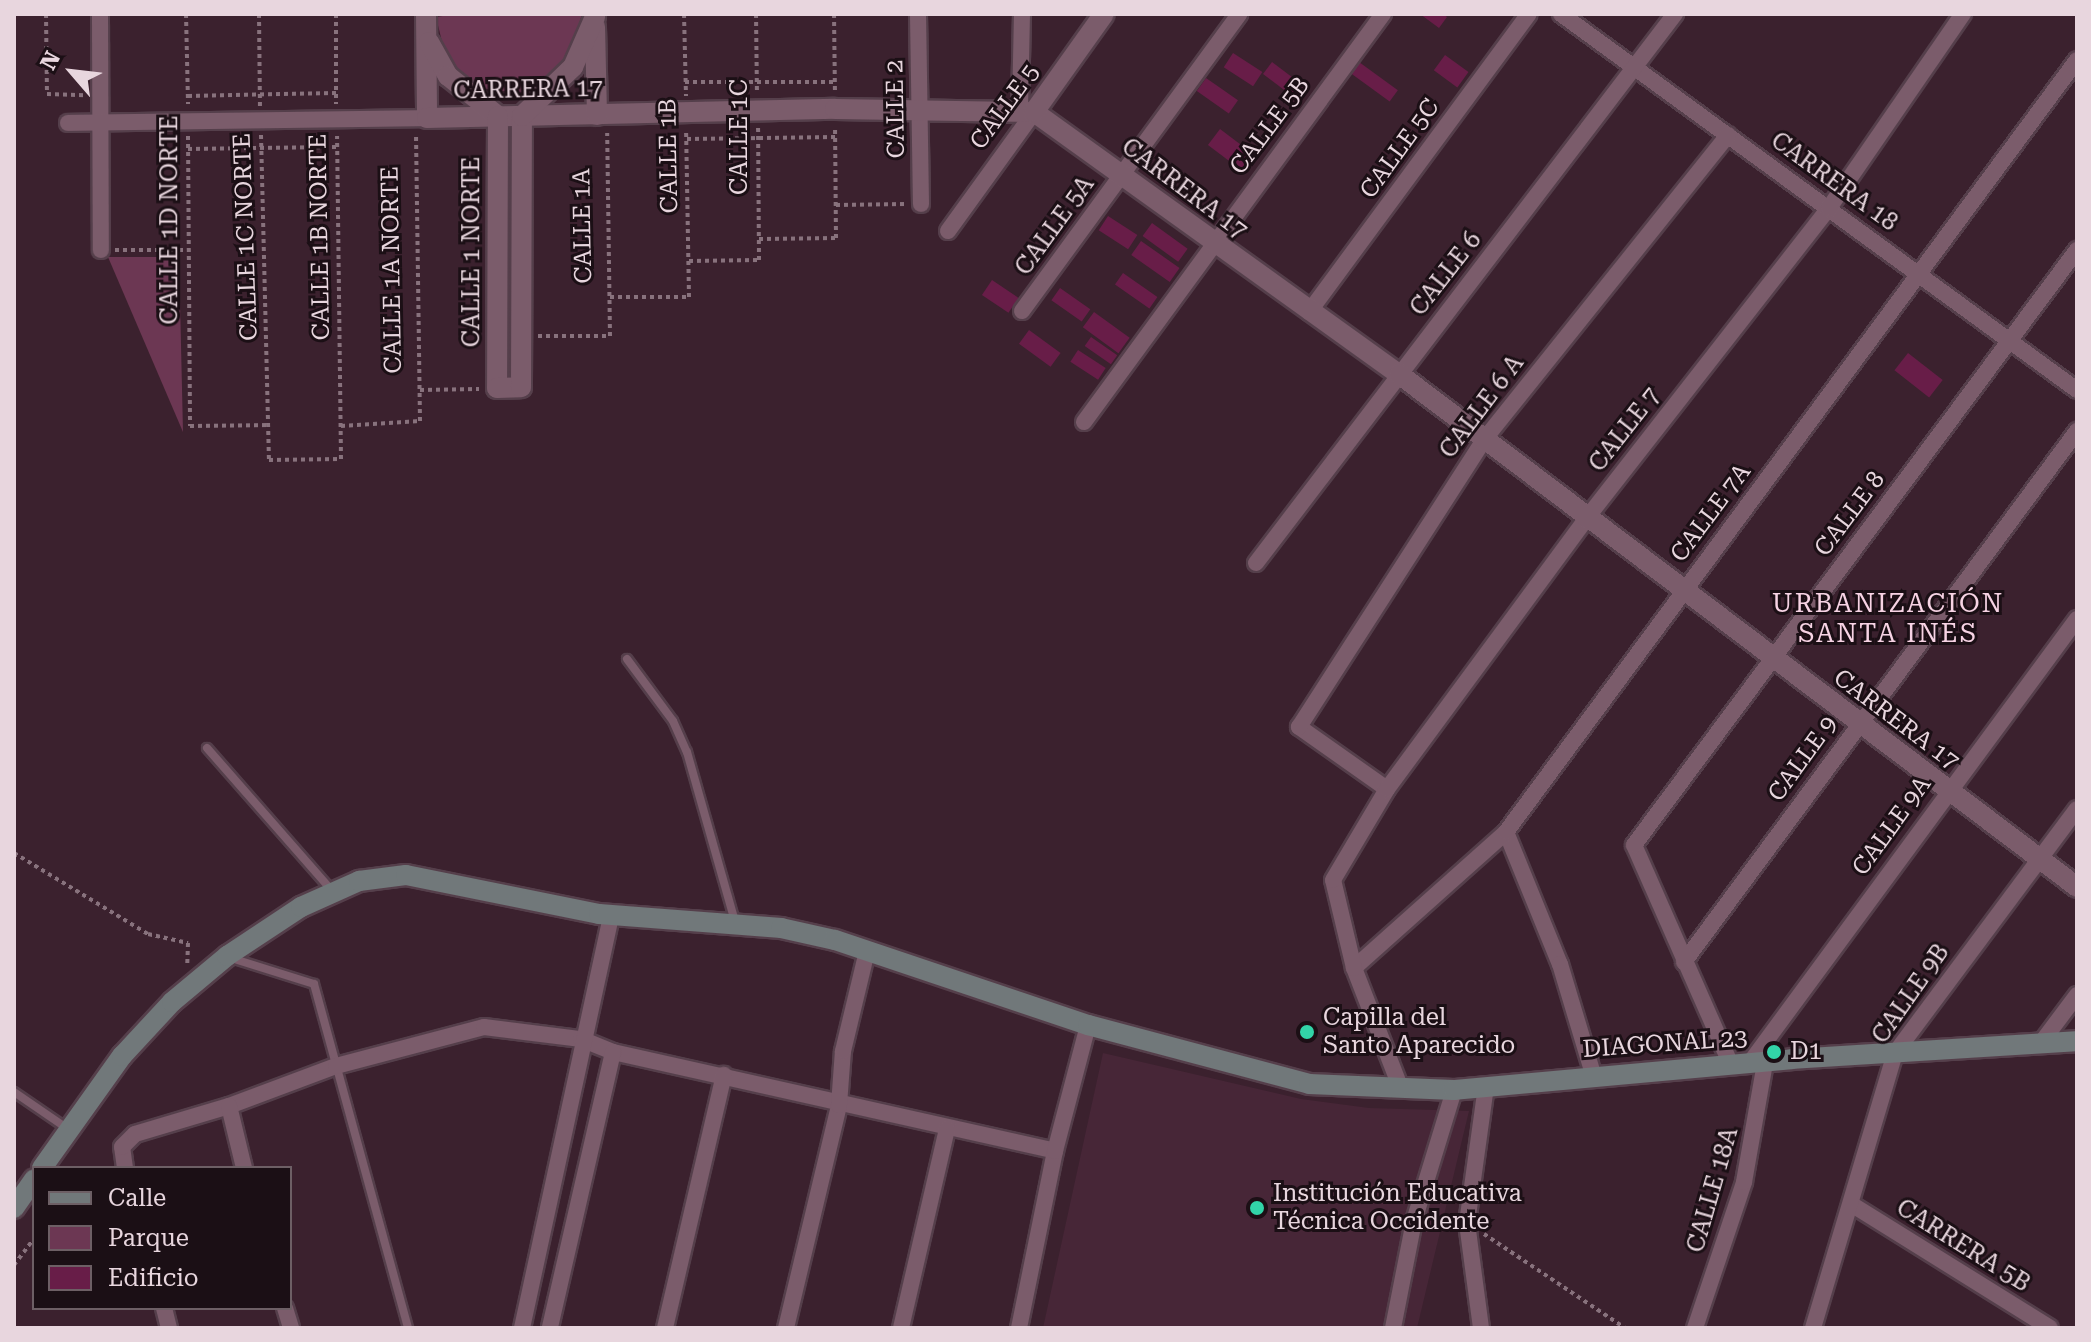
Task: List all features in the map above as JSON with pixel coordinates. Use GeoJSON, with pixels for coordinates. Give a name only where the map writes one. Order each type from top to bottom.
{"type":"FeatureCollection","features":[{"type":"Feature","properties":{"kind":"main road","name":"DIAGONAL 23"},"geometry":{"type":"LineString","coordinates":[[43,1166],[122,1056],[187,989],[227,956],[301,907],[359,881],[406,875],[611,916],[781,928],[867,951],[1088,1025],[1309,1084],[1454,1090],[1593,1074],[2041,1043],[2075,1036]]}},
{"type":"Feature","properties":{"kind":"main road"},"geometry":{"type":"LineString","coordinates":[[14,1208],[32,1182]]}},
{"type":"Feature","properties":{"kind":"street"},"geometry":{"type":"LineString","coordinates":[[100,14],[101,250]]}},
{"type":"Feature","properties":{"kind":"street"},"geometry":{"type":"LineString","coordinates":[[421,118],[426,14]]}},
{"type":"Feature","properties":{"kind":"street","name":"CALLE 2"},"geometry":{"type":"LineString","coordinates":[[918,14],[921,204]]}},
{"type":"Feature","properties":{"kind":"street"},"geometry":{"type":"LineString","coordinates":[[1022,14],[1027,110]]}},
{"type":"Feature","properties":{"kind":"street","name":"CALLE 5"},"geometry":{"type":"LineString","coordinates":[[948,231],[1027,110],[1104,14]]}},
{"type":"Feature","properties":{"kind":"street","name":"CALLE 5A"},"geometry":{"type":"LineString","coordinates":[[1022,311],[1239,14]]}},
{"type":"Feature","properties":{"kind":"street","name":"CALLE 5B"},"geometry":{"type":"LineString","coordinates":[[1084,422],[1383,14]]}},
{"type":"Feature","properties":{"kind":"street","name":"CALLE 5C"},"geometry":{"type":"LineString","coordinates":[[1309,312],[1529,14]]}},
{"type":"Feature","properties":{"kind":"street","name":"CARRERA 18"},"geometry":{"type":"LineString","coordinates":[[1561,14],[2077,390]]}},
{"type":"Feature","properties":{"kind":"street","name":"CALLE 6"},"geometry":{"type":"LineString","coordinates":[[1256,563],[1675,14]]}},
{"type":"Feature","properties":{"kind":"street","name":"CALLE 7"},"geometry":{"type":"LineString","coordinates":[[1354,968],[1333,880],[1387,789],[1586,519],[1829,208],[1963,14]]}},
{"type":"Feature","properties":{"kind":"street"},"geometry":{"type":"LineString","coordinates":[[595,16],[602,114]]}},
{"type":"Feature","properties":{"kind":"street"},"geometry":{"type":"LineString","coordinates":[[497,388],[521,387],[522,116],[573,67],[595,16]]}},
{"type":"Feature","properties":{"kind":"street"},"geometry":{"type":"LineString","coordinates":[[426,36],[448,76],[498,116]]}},
{"type":"Feature","properties":{"kind":"street","name":"CALLE 7A"},"geometry":{"type":"LineString","coordinates":[[1354,968],[1506,832],[1682,591],[1921,276],[2077,60]]}},
{"type":"Feature","properties":{"kind":"street","name":"CARRERA 17"},"geometry":{"type":"LineString","coordinates":[[68,123],[758,110],[1027,110],[1399,374],[1771,660],[2077,887]]}},
{"type":"Feature","properties":{"kind":"street","name":"CALLE 1 NORTE"},"geometry":{"type":"LineString","coordinates":[[497,388],[498,116]]}},
{"type":"Feature","properties":{"kind":"street","name":"CALLE 6 A"},"geometry":{"type":"LineString","coordinates":[[1387,789],[1299,727],[1483,441],[1728,135]]}},
{"type":"Feature","properties":{"kind":"street","name":"CALLE 8"},"geometry":{"type":"LineString","coordinates":[[1684,962],[1634,845],[2077,250]]}},
{"type":"Feature","properties":{"kind":"street","name":"CALLE 9"},"geometry":{"type":"LineString","coordinates":[[1684,962],[2077,431]]}},
{"type":"Feature","properties":{"kind":"street","name":"CALLE 9A"},"geometry":{"type":"LineString","coordinates":[[1748,1064],[2077,619]]}},
{"type":"Feature","properties":{"kind":"street","name":"CALLE 9B"},"geometry":{"type":"LineString","coordinates":[[1819,1325],[1895,1053],[2077,809]]}},
{"type":"Feature","properties":{"kind":"street"},"geometry":{"type":"LineString","coordinates":[[1506,832],[1560,964],[1593,1074]]}},
{"type":"Feature","properties":{"kind":"street"},"geometry":{"type":"LineString","coordinates":[[522,1328],[581,1039],[611,916]]}},
{"type":"Feature","properties":{"kind":"street"},"geometry":{"type":"LineString","coordinates":[[786,1328],[839,1105],[843,1051],[867,951]]}},
{"type":"Feature","properties":{"kind":"street"},"geometry":{"type":"LineString","coordinates":[[1684,962],[1748,1064]]}},
{"type":"Feature","properties":{"kind":"street"},"geometry":{"type":"LineString","coordinates":[[1354,968],[1401,1089]]}},
{"type":"Feature","properties":{"kind":"street"},"geometry":{"type":"LineString","coordinates":[[2041,1043],[2077,995]]}},
{"type":"Feature","properties":{"kind":"street"},"geometry":{"type":"LineString","coordinates":[[1019,1328],[1055,1151],[1088,1025]]}},
{"type":"Feature","properties":{"kind":"street"},"geometry":{"type":"LineString","coordinates":[[125,1166],[122,1147],[135,1134],[229,1106],[336,1066],[484,1027],[581,1039],[613,1052],[1055,1151]]}},
{"type":"Feature","properties":{"kind":"street"},"geometry":{"type":"LineString","coordinates":[[550,1328],[613,1052]]}},
{"type":"Feature","properties":{"kind":"street","name":"CALLE 18A"},"geometry":{"type":"LineString","coordinates":[[1695,1328],[1744,1182],[1748,1064]]}},
{"type":"Feature","properties":{"kind":"street"},"geometry":{"type":"LineString","coordinates":[[665,1328],[724,1075]]}},
{"type":"Feature","properties":{"kind":"street"},"geometry":{"type":"LineString","coordinates":[[1481,1328],[1467,1223],[1486,1086]]}},
{"type":"Feature","properties":{"kind":"street"},"geometry":{"type":"LineString","coordinates":[[1393,1328],[1414,1221],[1454,1090]]}},
{"type":"Feature","properties":{"kind":"street"},"geometry":{"type":"LineString","coordinates":[[229,1106],[244,1166]]}},
{"type":"Feature","properties":{"kind":"street"},"geometry":{"type":"LineString","coordinates":[[901,1328],[947,1128]]}},
{"type":"Feature","properties":{"kind":"street","name":"CARRERA 5B"},"geometry":{"type":"LineString","coordinates":[[1851,1204],[2050,1328]]}},
{"type":"Feature","properties":{"kind":"lane"},"geometry":{"type":"LineString","coordinates":[[627,659],[673,721],[687,752],[736,926]]}},
{"type":"Feature","properties":{"kind":"lane"},"geometry":{"type":"LineString","coordinates":[[207,748],[333,893]]}},
{"type":"Feature","properties":{"kind":"lane"},"geometry":{"type":"LineString","coordinates":[[227,956],[314,984],[408,1328]]}},
{"type":"Feature","properties":{"kind":"lane"},"geometry":{"type":"LineString","coordinates":[[14,1092],[69,1130]]}},
{"type":"Feature","properties":{"kind":"path"},"geometry":{"type":"LineString","coordinates":[[46,14],[47,94],[101,95]]}},
{"type":"Feature","properties":{"kind":"path","name":"CALLE 1D NORTE"},"geometry":{"type":"LineString","coordinates":[[186,14],[190,426],[269,425]]}},
{"type":"Feature","properties":{"kind":"path","name":"CALLE 1C NORTE"},"geometry":{"type":"LineString","coordinates":[[259,14],[269,460],[341,459]]}},
{"type":"Feature","properties":{"kind":"path","name":"CALLE 1B NORTE"},"geometry":{"type":"LineString","coordinates":[[336,14],[341,459]]}},
{"type":"Feature","properties":{"kind":"path","name":"CALLE 1B"},"geometry":{"type":"LineString","coordinates":[[610,297],[689,297],[684,14]]}},
{"type":"Feature","properties":{"kind":"path","name":"CALLE 1C"},"geometry":{"type":"LineString","coordinates":[[689,261],[759,260],[756,14]]}},
{"type":"Feature","properties":{"kind":"path"},"geometry":{"type":"LineString","coordinates":[[685,82],[835,82]]}},
{"type":"Feature","properties":{"kind":"path"},"geometry":{"type":"LineString","coordinates":[[188,96],[336,93]]}},
{"type":"Feature","properties":{"kind":"path","name":"CALLE 1A"},"geometry":{"type":"LineString","coordinates":[[521,335],[610,336],[602,114]]}},
{"type":"Feature","properties":{"kind":"path","name":"CALLE 1A NORTE"},"geometry":{"type":"LineString","coordinates":[[341,426],[420,421],[421,118]]}},
{"type":"Feature","properties":{"kind":"path"},"geometry":{"type":"LineString","coordinates":[[687,139],[836,137]]}},
{"type":"Feature","properties":{"kind":"path"},"geometry":{"type":"LineString","coordinates":[[188,149],[337,147]]}},
{"type":"Feature","properties":{"kind":"path"},"geometry":{"type":"LineString","coordinates":[[836,205],[921,204]]}},
{"type":"Feature","properties":{"kind":"path"},"geometry":{"type":"LineString","coordinates":[[758,239],[836,238]]}},
{"type":"Feature","properties":{"kind":"path"},"geometry":{"type":"LineString","coordinates":[[101,250],[188,250]]}},
{"type":"Feature","properties":{"kind":"path"},"geometry":{"type":"LineString","coordinates":[[420,390],[497,388]]}},
{"type":"Feature","properties":{"kind":"path"},"geometry":{"type":"LineString","coordinates":[[14,853],[148,934],[188,943],[187,989]]}},
{"type":"Feature","properties":{"kind":"path"},"geometry":{"type":"LineString","coordinates":[[1467,1223],[1625,1328]]}},
{"type":"Feature","properties":{"kind":"path"},"geometry":{"type":"LineString","coordinates":[[14,1265],[32,1241]]}},
{"type":"Feature","properties":{"kind":"shaded area","name":"Institución Educativa Técnica Occidente"},"geometry":{"type":"Polygon","coordinates":[[[1103,1053],[1301,1099],[1369,1108],[1469,1111],[1417,1328],[1043,1328],[1103,1053]]]}},
{"type":"Feature","properties":{"kind":"green space"},"geometry":{"type":"Polygon","coordinates":[[[456,14],[582,14],[569,60],[536,87],[519,93],[480,88],[446,58],[436,17],[456,14]]]}},
{"type":"Feature","properties":{"kind":"green space"},"geometry":{"type":"Polygon","coordinates":[[[108,257],[179,257],[183,432],[108,257]]]}},
{"type":"Feature","properties":{"kind":"building"},"geometry":{"type":"Polygon","coordinates":[[[1420,14],[1443,14],[1447,17],[1439,28],[1420,14]]]}},
{"type":"Feature","properties":{"kind":"building"},"geometry":{"type":"Polygon","coordinates":[[[1233,53],[1262,72],[1253,86],[1224,67],[1233,53]]]}},
{"type":"Feature","properties":{"kind":"building"},"geometry":{"type":"Polygon","coordinates":[[[1445,55],[1468,72],[1457,87],[1434,70],[1445,55]]]}},
{"type":"Feature","properties":{"kind":"building"},"geometry":{"type":"Polygon","coordinates":[[[1272,62],[1307,88],[1298,100],[1263,74],[1272,62]]]}},
{"type":"Feature","properties":{"kind":"building"},"geometry":{"type":"Polygon","coordinates":[[[1359,62],[1398,90],[1390,102],[1351,73],[1359,62]]]}},
{"type":"Feature","properties":{"kind":"building"},"geometry":{"type":"Polygon","coordinates":[[[1206,78],[1238,100],[1229,113],[1197,91],[1206,78]]]}},
{"type":"Feature","properties":{"kind":"building"},"geometry":{"type":"Polygon","coordinates":[[[1220,129],[1255,155],[1243,171],[1208,145],[1220,129]]]}},
{"type":"Feature","properties":{"kind":"building"},"geometry":{"type":"Polygon","coordinates":[[[1108,216],[1137,235],[1128,249],[1099,230],[1108,216]]]}},
{"type":"Feature","properties":{"kind":"building"},"geometry":{"type":"Polygon","coordinates":[[[1152,223],[1188,249],[1178,262],[1143,236],[1152,223]]]}},
{"type":"Feature","properties":{"kind":"building"},"geometry":{"type":"Polygon","coordinates":[[[1141,241],[1180,268],[1170,282],[1131,255],[1141,241]]]}},
{"type":"Feature","properties":{"kind":"building"},"geometry":{"type":"Polygon","coordinates":[[[1123,273],[1157,297],[1149,309],[1115,284],[1123,273]]]}},
{"type":"Feature","properties":{"kind":"building"},"geometry":{"type":"Polygon","coordinates":[[[992,280],[1019,298],[1008,313],[982,295],[992,280]]]}},
{"type":"Feature","properties":{"kind":"building"},"geometry":{"type":"Polygon","coordinates":[[[1060,288],[1090,309],[1082,322],[1051,300],[1060,288]]]}},
{"type":"Feature","properties":{"kind":"building"},"geometry":{"type":"Polygon","coordinates":[[[1094,312],[1130,338],[1118,353],[1083,327],[1094,312]]]}},
{"type":"Feature","properties":{"kind":"building"},"geometry":{"type":"Polygon","coordinates":[[[1029,330],[1061,353],[1051,367],[1019,344],[1029,330]]]}},
{"type":"Feature","properties":{"kind":"building"},"geometry":{"type":"Polygon","coordinates":[[[1091,337],[1117,355],[1111,364],[1085,346],[1091,337]]]}},
{"type":"Feature","properties":{"kind":"building"},"geometry":{"type":"Polygon","coordinates":[[[1078,350],[1106,368],[1098,380],[1070,362],[1078,350]]]}},
{"type":"Feature","properties":{"kind":"building"},"geometry":{"type":"Polygon","coordinates":[[[1908,353],[1943,380],[1929,397],[1894,370],[1908,353]]]}},
{"type":"Feature","properties":{"kind":"place","name":"Capilla del Santo Aparecido"},"geometry":{"type":"Point","coordinates":[1307,1032]}},
{"type":"Feature","properties":{"kind":"place","name":"D1"},"geometry":{"type":"Point","coordinates":[1774,1052]}},
{"type":"Feature","properties":{"kind":"place","name":"Institución Educativa Técnica Occidente"},"geometry":{"type":"Point","coordinates":[1257,1208]}},
{"type":"Feature","properties":{"kind":"district","name":"URBANIZACIÓN SANTA INÉS"},"geometry":{"type":"Point","coordinates":[1888,619]}}]}
